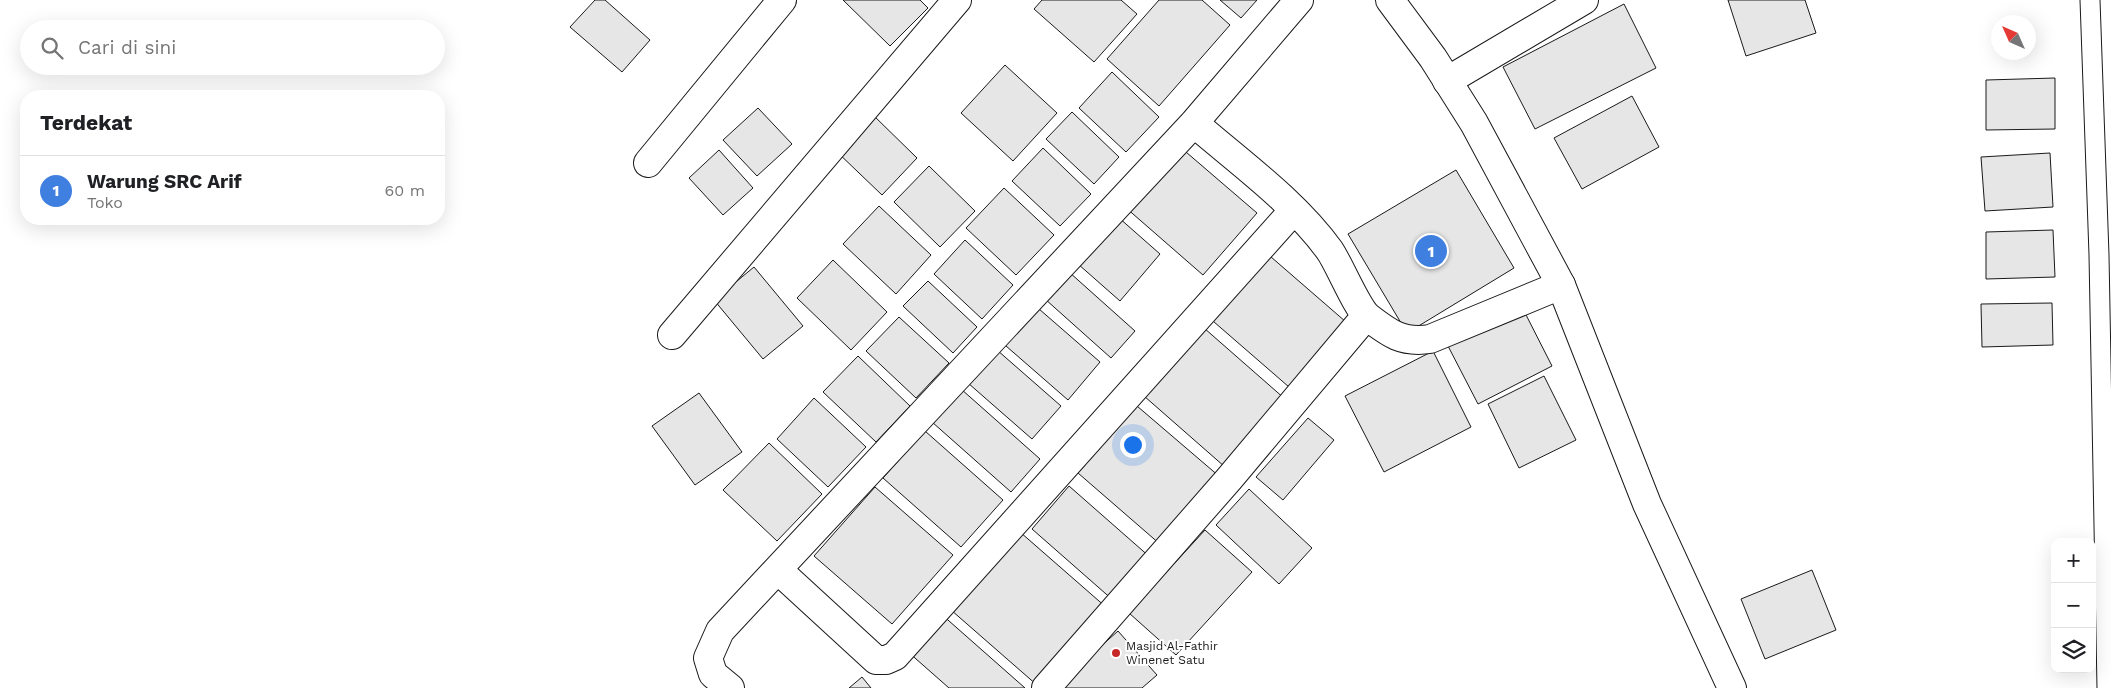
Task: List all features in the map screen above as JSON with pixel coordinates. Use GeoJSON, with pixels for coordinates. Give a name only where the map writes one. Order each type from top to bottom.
{"type":"FeatureCollection","features":[{"type":"Feature","properties":{"kind":"street"},"geometry":{"type":"LineString","coordinates":[[648,163],[782,0]]}},
{"type":"Feature","properties":{"kind":"street"},"geometry":{"type":"LineString","coordinates":[[672,335],[957,0]]}},
{"type":"Feature","properties":{"kind":"street"},"geometry":{"type":"LineString","coordinates":[[730,688],[713,674],[708,658],[720,631],[1194,123],[1299,0]]}},
{"type":"Feature","properties":{"kind":"street"},"geometry":{"type":"LineString","coordinates":[[1390,0],[1433,58],[1474,123],[1561,285],[1647,504],[1732,688]]}},
{"type":"Feature","properties":{"kind":"street"},"geometry":{"type":"LineString","coordinates":[[1447,82],[1584,0]]}},
{"type":"Feature","properties":{"kind":"street"},"geometry":{"type":"LineString","coordinates":[[1194,123],[1294,210],[1330,252],[1366,316],[1400,339],[1414,341],[1430,339],[1561,285]]}},
{"type":"Feature","properties":{"kind":"street"},"geometry":{"type":"LineString","coordinates":[[778,570],[876,660],[886,660],[895,656],[1294,210]]}},
{"type":"Feature","properties":{"kind":"street"},"geometry":{"type":"LineString","coordinates":[[1046,688],[1229,479],[1366,316]]}},
{"type":"Feature","properties":{"kind":"lane"},"geometry":{"type":"LineString","coordinates":[[2090,0],[2099,255],[2107,688]]}},
{"type":"Feature","properties":{"kind":"building"},"geometry":{"type":"Polygon","coordinates":[[[595,0],[605,0],[650,40],[622,72],[570,27],[595,0]]]}},
{"type":"Feature","properties":{"kind":"building"},"geometry":{"type":"Polygon","coordinates":[[[843,0],[920,0],[928,8],[890,46],[843,0]]]}},
{"type":"Feature","properties":{"kind":"building"},"geometry":{"type":"Polygon","coordinates":[[[1042,0],[1121,0],[1137,14],[1094,62],[1034,9],[1042,0]]]}},
{"type":"Feature","properties":{"kind":"building"},"geometry":{"type":"Polygon","coordinates":[[[1159,0],[1202,0],[1230,25],[1159,106],[1107,59],[1159,0]]]}},
{"type":"Feature","properties":{"kind":"building"},"geometry":{"type":"Polygon","coordinates":[[[1220,0],[1257,0],[1241,18],[1220,0]]]}},
{"type":"Feature","properties":{"kind":"building"},"geometry":{"type":"Polygon","coordinates":[[[1728,0],[1805,0],[1816,33],[1746,56],[1728,0]]]}},
{"type":"Feature","properties":{"kind":"building"},"geometry":{"type":"Polygon","coordinates":[[[1624,4],[1656,68],[1535,129],[1503,67],[1624,4]]]}},
{"type":"Feature","properties":{"kind":"building"},"geometry":{"type":"Polygon","coordinates":[[[1005,65],[1057,113],[1013,161],[961,113],[1005,65]]]}},
{"type":"Feature","properties":{"kind":"building"},"geometry":{"type":"Polygon","coordinates":[[[1112,72],[1159,117],[1126,152],[1079,108],[1112,72]]]}},
{"type":"Feature","properties":{"kind":"building"},"geometry":{"type":"Polygon","coordinates":[[[2055,78],[2055,129],[1986,130],[1986,80],[2055,78]]]}},
{"type":"Feature","properties":{"kind":"building"},"geometry":{"type":"Polygon","coordinates":[[[1632,96],[1659,147],[1582,189],[1554,138],[1632,96]]]}},
{"type":"Feature","properties":{"kind":"building"},"geometry":{"type":"Polygon","coordinates":[[[758,108],[792,144],[757,176],[723,140],[758,108]]]}},
{"type":"Feature","properties":{"kind":"building"},"geometry":{"type":"Polygon","coordinates":[[[1072,112],[1119,157],[1094,184],[1046,139],[1072,112]]]}},
{"type":"Feature","properties":{"kind":"building"},"geometry":{"type":"Polygon","coordinates":[[[871,113],[917,158],[882,195],[835,150],[871,113]]]}},
{"type":"Feature","properties":{"kind":"building"},"geometry":{"type":"Polygon","coordinates":[[[1179,146],[1257,213],[1203,275],[1125,207],[1179,146]]]}},
{"type":"Feature","properties":{"kind":"building"},"geometry":{"type":"Polygon","coordinates":[[[1043,148],[1091,194],[1060,226],[1012,181],[1043,148]]]}},
{"type":"Feature","properties":{"kind":"building"},"geometry":{"type":"Polygon","coordinates":[[[719,150],[753,188],[723,215],[689,178],[719,150]]]}},
{"type":"Feature","properties":{"kind":"building"},"geometry":{"type":"Polygon","coordinates":[[[2050,153],[2053,207],[1985,211],[1981,157],[2050,153]]]}},
{"type":"Feature","properties":{"kind":"building"},"geometry":{"type":"Polygon","coordinates":[[[929,166],[975,211],[940,247],[894,202],[929,166]]]}},
{"type":"Feature","properties":{"kind":"building"},"geometry":{"type":"Polygon","coordinates":[[[1456,170],[1514,268],[1407,333],[1348,234],[1456,170]]]}},
{"type":"Feature","properties":{"kind":"building"},"geometry":{"type":"Polygon","coordinates":[[[1004,188],[1054,235],[1016,275],[966,228],[1004,188]]]}},
{"type":"Feature","properties":{"kind":"building"},"geometry":{"type":"Polygon","coordinates":[[[879,206],[931,255],[896,294],[843,244],[879,206]]]}},
{"type":"Feature","properties":{"kind":"building"},"geometry":{"type":"Polygon","coordinates":[[[1118,217],[1160,254],[1120,301],[1078,264],[1118,217]]]}},
{"type":"Feature","properties":{"kind":"building"},"geometry":{"type":"Polygon","coordinates":[[[2053,230],[2055,277],[1986,279],[1986,232],[2053,230]]]}},
{"type":"Feature","properties":{"kind":"building"},"geometry":{"type":"Polygon","coordinates":[[[965,240],[1013,285],[982,319],[934,274],[965,240]]]}},
{"type":"Feature","properties":{"kind":"building"},"geometry":{"type":"Polygon","coordinates":[[[1263,250],[1346,322],[1289,387],[1206,315],[1263,250]]]}},
{"type":"Feature","properties":{"kind":"building"},"geometry":{"type":"Polygon","coordinates":[[[833,260],[887,312],[851,350],[797,298],[833,260]]]}},
{"type":"Feature","properties":{"kind":"building"},"geometry":{"type":"Polygon","coordinates":[[[754,267],[803,326],[763,359],[714,300],[754,267]]]}},
{"type":"Feature","properties":{"kind":"building"},"geometry":{"type":"Polygon","coordinates":[[[1069,272],[1135,331],[1111,358],[1045,299],[1069,272]]]}},
{"type":"Feature","properties":{"kind":"building"},"geometry":{"type":"Polygon","coordinates":[[[928,281],[977,327],[953,353],[903,306],[928,281]]]}},
{"type":"Feature","properties":{"kind":"building"},"geometry":{"type":"Polygon","coordinates":[[[1031,302],[1100,362],[1068,400],[998,339],[1031,302]]]}},
{"type":"Feature","properties":{"kind":"building"},"geometry":{"type":"Polygon","coordinates":[[[2052,303],[2053,345],[1982,347],[1981,304],[2052,303]]]}},
{"type":"Feature","properties":{"kind":"building"},"geometry":{"type":"Polygon","coordinates":[[[1522,307],[1552,366],[1478,404],[1448,346],[1522,307]]]}},
{"type":"Feature","properties":{"kind":"building"},"geometry":{"type":"Polygon","coordinates":[[[899,317],[949,363],[916,398],[866,351],[899,317]]]}},
{"type":"Feature","properties":{"kind":"building"},"geometry":{"type":"Polygon","coordinates":[[[1204,328],[1285,399],[1225,467],[1144,396],[1204,328]]]}},
{"type":"Feature","properties":{"kind":"building"},"geometry":{"type":"Polygon","coordinates":[[[997,350],[1061,406],[1032,439],[968,383],[997,350]]]}},
{"type":"Feature","properties":{"kind":"building"},"geometry":{"type":"Polygon","coordinates":[[[1433,351],[1471,427],[1384,472],[1345,396],[1433,351]]]}},
{"type":"Feature","properties":{"kind":"building"},"geometry":{"type":"Polygon","coordinates":[[[858,356],[910,406],[876,442],[823,392],[858,356]]]}},
{"type":"Feature","properties":{"kind":"building"},"geometry":{"type":"Polygon","coordinates":[[[1544,376],[1576,440],[1519,468],[1488,404],[1544,376]]]}},
{"type":"Feature","properties":{"kind":"building"},"geometry":{"type":"Polygon","coordinates":[[[961,389],[1040,459],[1011,492],[932,422],[961,389]]]}},
{"type":"Feature","properties":{"kind":"building"},"geometry":{"type":"Polygon","coordinates":[[[699,393],[742,452],[695,485],[652,426],[699,393]]]}},
{"type":"Feature","properties":{"kind":"building"},"geometry":{"type":"Polygon","coordinates":[[[814,398],[866,447],[828,487],[777,439],[814,398]]]}},
{"type":"Feature","properties":{"kind":"building"},"geometry":{"type":"Polygon","coordinates":[[[1137,406],[1220,477],[1161,545],[1078,473],[1137,406]]]}},
{"type":"Feature","properties":{"kind":"building"},"geometry":{"type":"Polygon","coordinates":[[[1308,418],[1334,440],[1283,500],[1256,477],[1308,418]]]}},
{"type":"Feature","properties":{"kind":"building"},"geometry":{"type":"Polygon","coordinates":[[[925,431],[1003,500],[961,547],[883,478],[925,431]]]}},
{"type":"Feature","properties":{"kind":"building"},"geometry":{"type":"Polygon","coordinates":[[[769,443],[822,494],[777,541],[723,490],[769,443]]]}},
{"type":"Feature","properties":{"kind":"building"},"geometry":{"type":"Polygon","coordinates":[[[1069,486],[1151,558],[1114,601],[1032,529],[1069,486]]]}},
{"type":"Feature","properties":{"kind":"building"},"geometry":{"type":"Polygon","coordinates":[[[875,487],[953,555],[892,624],[814,556],[875,487]]]}},
{"type":"Feature","properties":{"kind":"building"},"geometry":{"type":"Polygon","coordinates":[[[1249,489],[1312,548],[1279,584],[1216,525],[1249,489]]]}},
{"type":"Feature","properties":{"kind":"building"},"geometry":{"type":"Polygon","coordinates":[[[1205,530],[1252,572],[1176,655],[1129,613],[1205,530]]]}},
{"type":"Feature","properties":{"kind":"building"},"geometry":{"type":"Polygon","coordinates":[[[1020,532],[1107,608],[1038,686],[951,610],[1020,532]]]}},
{"type":"Feature","properties":{"kind":"building"},"geometry":{"type":"Polygon","coordinates":[[[1812,570],[1836,630],[1765,659],[1741,599],[1812,570]]]}},
{"type":"Feature","properties":{"kind":"building"},"geometry":{"type":"Polygon","coordinates":[[[940,613],[1025,688],[949,688],[907,651],[940,613]]]}},
{"type":"Feature","properties":{"kind":"building","name":"Masjid Al-Fathir Winenet Satu"},"geometry":{"type":"Polygon","coordinates":[[[1118,631],[1157,675],[1142,688],[1054,688],[1118,631]]]}},
{"type":"Feature","properties":{"kind":"building"},"geometry":{"type":"Polygon","coordinates":[[[862,677],[871,688],[849,688],[862,677]]]}},
{"type":"Feature","properties":{"kind":"place","name":"Warung SRC Arif"},"geometry":{"type":"Point","coordinates":[1431,251]}},
{"type":"Feature","properties":{"kind":"place","name":"Masjid Al-Fathir Winenet Satu"},"geometry":{"type":"Point","coordinates":[1116,653]}}]}
